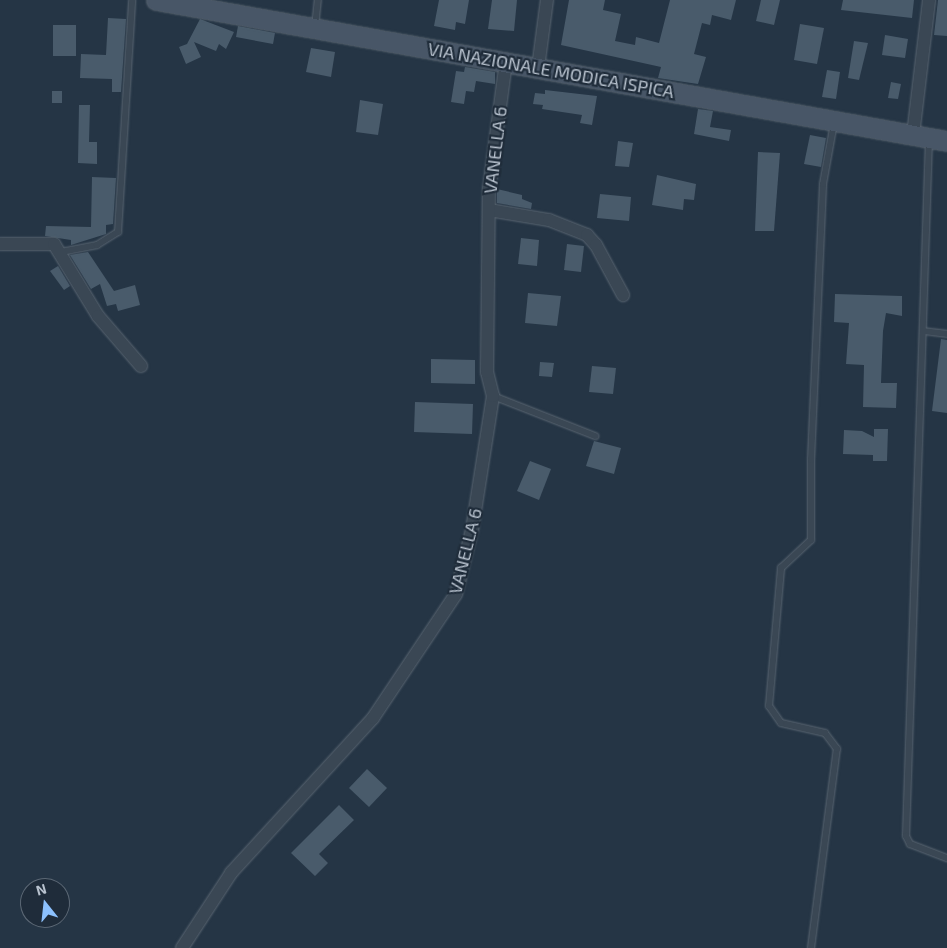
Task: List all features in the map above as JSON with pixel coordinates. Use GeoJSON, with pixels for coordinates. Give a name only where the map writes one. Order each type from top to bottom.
{"type":"FeatureCollection","features":[{"type":"Feature","properties":{"kind":"main road","name":"VIA NAZIONALE MODICA ISPICA"},"geometry":{"type":"LineString","coordinates":[[156,0],[930,138]]}},
{"type":"Feature","properties":{"kind":"street"},"geometry":{"type":"LineString","coordinates":[[538,68],[547,0]]}},
{"type":"Feature","properties":{"kind":"street"},"geometry":{"type":"LineString","coordinates":[[929,0],[930,138]]}},
{"type":"Feature","properties":{"kind":"street","name":"VANELLA 6"},"geometry":{"type":"LineString","coordinates":[[182,948],[231,873],[373,718],[450,606],[472,530],[493,396],[488,372],[489,210],[506,62]]}},
{"type":"Feature","properties":{"kind":"street"},"geometry":{"type":"LineString","coordinates":[[489,210],[549,220],[587,235],[596,245],[624,295]]}},
{"type":"Feature","properties":{"kind":"street"},"geometry":{"type":"LineString","coordinates":[[0,244],[54,244],[61,252],[98,316],[141,366]]}},
{"type":"Feature","properties":{"kind":"lane"},"geometry":{"type":"LineString","coordinates":[[61,252],[97,245],[118,232],[132,0]]}},
{"type":"Feature","properties":{"kind":"lane"},"geometry":{"type":"LineString","coordinates":[[315,28],[318,0]]}},
{"type":"Feature","properties":{"kind":"lane"},"geometry":{"type":"LineString","coordinates":[[811,948],[837,749],[825,733],[780,723],[769,706],[781,568],[811,540],[810,460],[823,184],[835,120]]}},
{"type":"Feature","properties":{"kind":"lane"},"geometry":{"type":"LineString","coordinates":[[930,138],[906,836],[910,844],[947,858]]}},
{"type":"Feature","properties":{"kind":"lane"},"geometry":{"type":"LineString","coordinates":[[923,331],[947,334]]}},
{"type":"Feature","properties":{"kind":"lane"},"geometry":{"type":"LineString","coordinates":[[493,396],[596,436]]}},
{"type":"Feature","properties":{"kind":"building"},"geometry":{"type":"Polygon","coordinates":[[[439,0],[469,0],[465,24],[456,22],[455,30],[434,26],[439,0]]]}},
{"type":"Feature","properties":{"kind":"building"},"geometry":{"type":"Polygon","coordinates":[[[492,0],[517,0],[514,31],[488,29],[492,0]]]}},
{"type":"Feature","properties":{"kind":"building"},"geometry":{"type":"Polygon","coordinates":[[[569,0],[605,0],[603,10],[621,14],[615,41],[635,45],[636,37],[659,43],[670,0],[736,0],[731,20],[712,15],[710,25],[702,23],[694,54],[706,57],[698,84],[658,78],[661,67],[561,45],[569,0]]]}},
{"type":"Feature","properties":{"kind":"building"},"geometry":{"type":"Polygon","coordinates":[[[761,0],[780,0],[774,25],[756,21],[761,0]]]}},
{"type":"Feature","properties":{"kind":"building"},"geometry":{"type":"Polygon","coordinates":[[[843,0],[914,0],[912,18],[841,10],[843,0]]]}},
{"type":"Feature","properties":{"kind":"building"},"geometry":{"type":"Polygon","coordinates":[[[938,0],[947,0],[947,36],[934,35],[938,0]]]}},
{"type":"Feature","properties":{"kind":"building"},"geometry":{"type":"Polygon","coordinates":[[[108,18],[126,19],[121,92],[112,92],[112,79],[80,78],[81,54],[106,55],[108,18]]]}},
{"type":"Feature","properties":{"kind":"building"},"geometry":{"type":"Polygon","coordinates":[[[200,19],[234,32],[226,49],[219,44],[216,51],[194,42],[201,57],[186,64],[179,47],[187,44],[200,19]]]}},
{"type":"Feature","properties":{"kind":"building"},"geometry":{"type":"Polygon","coordinates":[[[800,24],[824,28],[817,64],[794,60],[800,24]]]}},
{"type":"Feature","properties":{"kind":"building"},"geometry":{"type":"Polygon","coordinates":[[[53,25],[76,25],[76,56],[53,56],[53,25]]]}},
{"type":"Feature","properties":{"kind":"building"},"geometry":{"type":"Polygon","coordinates":[[[238,26],[275,33],[273,44],[236,37],[238,26]]]}},
{"type":"Feature","properties":{"kind":"building"},"geometry":{"type":"Polygon","coordinates":[[[885,35],[908,39],[905,58],[882,55],[885,35]]]}},
{"type":"Feature","properties":{"kind":"building"},"geometry":{"type":"Polygon","coordinates":[[[854,41],[868,43],[859,80],[848,78],[854,41]]]}},
{"type":"Feature","properties":{"kind":"building"},"geometry":{"type":"Polygon","coordinates":[[[311,48],[335,52],[331,77],[306,72],[311,48]]]}},
{"type":"Feature","properties":{"kind":"building"},"geometry":{"type":"Polygon","coordinates":[[[465,67],[495,72],[495,84],[476,81],[474,92],[466,91],[464,104],[451,102],[456,71],[464,72],[465,67]]]}},
{"type":"Feature","properties":{"kind":"building"},"geometry":{"type":"Polygon","coordinates":[[[827,70],[840,72],[836,99],[822,97],[827,70]]]}},
{"type":"Feature","properties":{"kind":"building"},"geometry":{"type":"Polygon","coordinates":[[[891,82],[901,84],[898,99],[888,98],[891,82]]]}},
{"type":"Feature","properties":{"kind":"building"},"geometry":{"type":"Polygon","coordinates":[[[545,90],[597,96],[592,125],[580,123],[582,115],[542,109],[543,105],[533,104],[535,93],[545,94],[545,90]]]}},
{"type":"Feature","properties":{"kind":"building"},"geometry":{"type":"Polygon","coordinates":[[[52,91],[62,91],[62,103],[52,103],[52,91]]]}},
{"type":"Feature","properties":{"kind":"building"},"geometry":{"type":"Polygon","coordinates":[[[360,100],[383,104],[378,135],[356,132],[360,100]]]}},
{"type":"Feature","properties":{"kind":"building"},"geometry":{"type":"Polygon","coordinates":[[[79,105],[90,105],[89,142],[97,142],[97,164],[78,163],[79,105]]]}},
{"type":"Feature","properties":{"kind":"building"},"geometry":{"type":"Polygon","coordinates":[[[698,109],[713,111],[710,127],[731,130],[729,141],[694,134],[698,109]]]}},
{"type":"Feature","properties":{"kind":"building"},"geometry":{"type":"Polygon","coordinates":[[[810,135],[826,138],[821,167],[804,164],[810,135]]]}},
{"type":"Feature","properties":{"kind":"building"},"geometry":{"type":"Polygon","coordinates":[[[618,141],[633,143],[629,167],[615,166],[618,141]]]}},
{"type":"Feature","properties":{"kind":"building"},"geometry":{"type":"Polygon","coordinates":[[[758,152],[780,153],[774,231],[755,231],[758,152]]]}},
{"type":"Feature","properties":{"kind":"building"},"geometry":{"type":"Polygon","coordinates":[[[657,175],[696,184],[694,200],[684,199],[683,210],[652,205],[657,175]]]}},
{"type":"Feature","properties":{"kind":"building"},"geometry":{"type":"Polygon","coordinates":[[[92,177],[116,178],[113,224],[106,225],[106,234],[71,245],[71,240],[45,236],[46,226],[91,227],[92,177]]]}},
{"type":"Feature","properties":{"kind":"building"},"geometry":{"type":"Polygon","coordinates":[[[497,189],[522,195],[522,199],[532,203],[531,209],[497,203],[497,189]]]}},
{"type":"Feature","properties":{"kind":"building"},"geometry":{"type":"Polygon","coordinates":[[[600,194],[631,197],[629,221],[597,218],[600,194]]]}},
{"type":"Feature","properties":{"kind":"building"},"geometry":{"type":"Polygon","coordinates":[[[521,238],[539,240],[537,266],[518,264],[521,238]]]}},
{"type":"Feature","properties":{"kind":"building"},"geometry":{"type":"Polygon","coordinates":[[[567,244],[584,246],[581,272],[564,270],[567,244]]]}},
{"type":"Feature","properties":{"kind":"building"},"geometry":{"type":"Polygon","coordinates":[[[88,252],[114,291],[135,285],[140,305],[118,311],[116,304],[107,306],[100,284],[91,289],[70,255],[88,252]]]}},
{"type":"Feature","properties":{"kind":"building"},"geometry":{"type":"Polygon","coordinates":[[[58,266],[70,286],[64,290],[50,271],[58,266]]]}},
{"type":"Feature","properties":{"kind":"building"},"geometry":{"type":"Polygon","coordinates":[[[528,293],[561,296],[557,326],[525,323],[528,293]]]}},
{"type":"Feature","properties":{"kind":"building"},"geometry":{"type":"Polygon","coordinates":[[[835,294],[902,296],[902,316],[886,313],[883,331],[881,383],[897,383],[896,408],[863,407],[864,365],[846,364],[849,323],[834,322],[835,294]]]}},
{"type":"Feature","properties":{"kind":"building"},"geometry":{"type":"Polygon","coordinates":[[[941,339],[947,340],[947,413],[932,411],[941,339]]]}},
{"type":"Feature","properties":{"kind":"building"},"geometry":{"type":"Polygon","coordinates":[[[431,359],[475,360],[475,384],[431,383],[431,359]]]}},
{"type":"Feature","properties":{"kind":"building"},"geometry":{"type":"Polygon","coordinates":[[[540,362],[554,363],[552,377],[539,376],[540,362]]]}},
{"type":"Feature","properties":{"kind":"building"},"geometry":{"type":"Polygon","coordinates":[[[592,366],[616,368],[613,394],[589,392],[592,366]]]}},
{"type":"Feature","properties":{"kind":"building"},"geometry":{"type":"Polygon","coordinates":[[[415,402],[473,404],[472,434],[414,432],[415,402]]]}},
{"type":"Feature","properties":{"kind":"building"},"geometry":{"type":"Polygon","coordinates":[[[874,429],[888,429],[887,461],[873,461],[873,455],[843,454],[844,430],[862,431],[874,437],[874,429]]]}},
{"type":"Feature","properties":{"kind":"building"},"geometry":{"type":"Polygon","coordinates":[[[594,441],[621,448],[614,474],[586,466],[594,441]]]}},
{"type":"Feature","properties":{"kind":"building"},"geometry":{"type":"Polygon","coordinates":[[[530,461],[551,469],[539,500],[517,491],[530,461]]]}},
{"type":"Feature","properties":{"kind":"building"},"geometry":{"type":"Polygon","coordinates":[[[367,769],[387,788],[369,807],[349,788],[367,769]]]}},
{"type":"Feature","properties":{"kind":"building"},"geometry":{"type":"Polygon","coordinates":[[[339,805],[354,820],[319,854],[328,863],[315,876],[291,853],[339,805]]]}}]}
